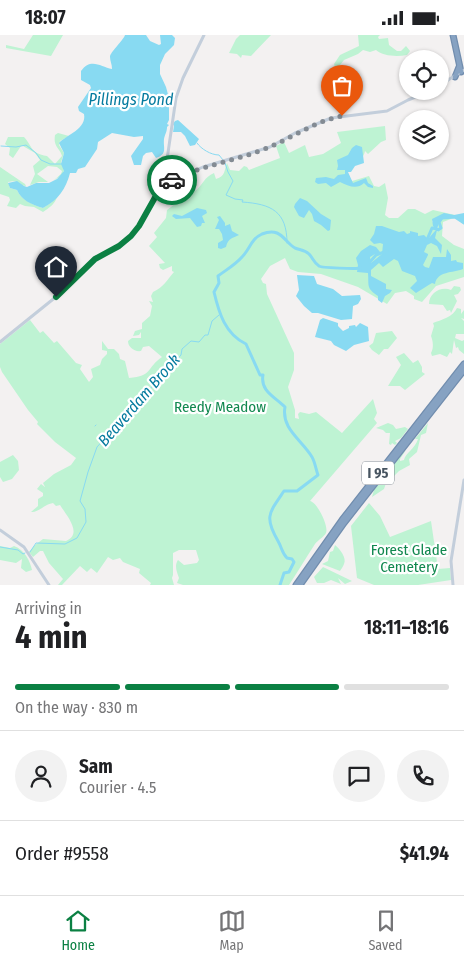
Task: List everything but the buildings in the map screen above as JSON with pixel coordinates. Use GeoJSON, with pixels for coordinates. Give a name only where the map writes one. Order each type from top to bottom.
{"type":"FeatureCollection","features":[{"type":"Feature","properties":{"kind":"highway"},"geometry":{"type":"LineString","coordinates":[[454,35],[463,71]]}},
{"type":"Feature","properties":{"kind":"highway"},"geometry":{"type":"LineString","coordinates":[[455,77],[461,61]]}},
{"type":"Feature","properties":{"kind":"highway","name":"I 95"},"geometry":{"type":"LineString","coordinates":[[296,585],[342,520],[464,364]]}},
{"type":"Feature","properties":{"kind":"highway","name":"I 95"},"geometry":{"type":"LineString","coordinates":[[300,585],[344,523],[464,370]]}},
{"type":"Feature","properties":{"kind":"main road"},"geometry":{"type":"LineString","coordinates":[[0,342],[56,297],[95,259],[119,246],[139,226],[162,185],[166,172],[168,145],[176,98],[183,78],[204,35]]}},
{"type":"Feature","properties":{"kind":"main road"},"geometry":{"type":"LineString","coordinates":[[449,80],[463,71]]}},
{"type":"Feature","properties":{"kind":"main road"},"geometry":{"type":"LineString","coordinates":[[162,185],[203,167],[270,147],[331,118],[388,111],[408,100]]}},
{"type":"Feature","properties":{"kind":"main road"},"geometry":{"type":"LineString","coordinates":[[453,585],[452,559],[464,480]]}},
{"type":"Feature","properties":{"kind":"main road"},"geometry":{"type":"LineString","coordinates":[[0,530],[24,547],[49,585]]}},
{"type":"Feature","properties":{"kind":"green space"},"geometry":{"type":"Polygon","coordinates":[[[33,35],[63,35],[51,56],[6,48],[6,45],[24,49],[33,35]]]}},
{"type":"Feature","properties":{"kind":"green space"},"geometry":{"type":"Polygon","coordinates":[[[240,35],[271,35],[251,56],[242,55],[241,58],[237,54],[229,53],[240,35]]]}},
{"type":"Feature","properties":{"kind":"green space"},"geometry":{"type":"Polygon","coordinates":[[[358,35],[380,35],[379,39],[388,38],[389,45],[399,51],[399,56],[386,55],[376,50],[370,52],[363,50],[344,60],[336,70],[334,64],[340,55],[359,46],[358,35]]]}},
{"type":"Feature","properties":{"kind":"green space","name":"Reedy Meadow"},"geometry":{"type":"Polygon","coordinates":[[[385,126],[386,140],[368,154],[365,151],[362,158],[347,175],[352,181],[369,176],[374,186],[379,187],[385,183],[388,198],[385,215],[389,218],[398,218],[408,209],[415,209],[425,214],[433,210],[455,215],[443,215],[432,221],[438,232],[438,224],[441,219],[456,217],[443,222],[442,236],[454,245],[464,249],[464,277],[436,286],[422,302],[414,299],[414,296],[406,291],[395,293],[387,304],[358,287],[321,274],[298,272],[290,269],[285,258],[270,266],[261,279],[266,284],[267,294],[294,353],[294,370],[288,387],[295,410],[295,418],[299,419],[298,414],[300,412],[309,414],[316,412],[342,433],[373,399],[377,413],[374,419],[377,423],[310,501],[316,505],[322,515],[326,525],[326,533],[315,544],[289,585],[183,585],[177,583],[179,578],[176,567],[178,560],[184,565],[197,563],[199,560],[196,550],[179,550],[173,553],[172,578],[174,585],[150,585],[151,583],[139,573],[140,569],[123,562],[120,558],[113,560],[108,557],[97,573],[91,568],[87,572],[80,566],[62,585],[58,585],[63,579],[49,563],[43,551],[40,551],[33,557],[29,552],[43,539],[66,541],[71,538],[73,534],[72,525],[60,505],[56,506],[53,503],[31,512],[38,506],[38,499],[43,496],[43,493],[37,489],[41,484],[45,487],[43,483],[54,474],[71,465],[76,458],[55,442],[37,424],[38,422],[2,372],[0,367],[0,344],[30,320],[40,333],[43,331],[54,343],[57,341],[76,363],[82,365],[80,369],[89,382],[93,377],[91,369],[100,365],[102,359],[107,354],[107,351],[102,350],[102,341],[108,349],[114,349],[119,354],[120,359],[125,361],[129,378],[146,373],[162,357],[149,346],[143,347],[141,351],[134,350],[128,341],[132,338],[141,338],[141,332],[139,335],[133,336],[135,331],[142,329],[142,323],[150,316],[152,306],[149,301],[153,302],[151,296],[153,292],[162,286],[174,272],[172,271],[172,266],[163,270],[160,268],[159,264],[165,263],[149,246],[157,237],[154,233],[166,218],[167,210],[191,192],[192,186],[195,186],[195,191],[214,173],[216,179],[222,176],[227,163],[230,170],[239,171],[244,166],[249,170],[280,158],[276,146],[284,142],[289,153],[305,145],[309,157],[323,154],[341,143],[337,132],[385,126]]]}},
{"type":"Feature","properties":{"kind":"green space"},"geometry":{"type":"Polygon","coordinates":[[[58,133],[69,136],[60,141],[59,145],[64,153],[61,162],[64,170],[63,174],[53,181],[62,171],[57,167],[48,166],[37,174],[48,182],[30,185],[35,174],[33,166],[40,160],[35,153],[23,146],[21,146],[13,158],[9,155],[10,148],[5,144],[8,137],[24,137],[32,149],[47,156],[55,164],[62,156],[55,142],[55,135],[58,133]]]}},
{"type":"Feature","properties":{"kind":"green space"},"geometry":{"type":"Polygon","coordinates":[[[0,167],[25,184],[26,186],[17,182],[8,182],[10,188],[17,190],[21,197],[28,202],[43,208],[57,197],[55,202],[43,212],[34,207],[20,204],[16,208],[7,206],[10,200],[9,197],[0,194],[0,167]]]}},
{"type":"Feature","properties":{"kind":"green space"},"geometry":{"type":"Polygon","coordinates":[[[454,286],[460,287],[461,290],[458,294],[454,295],[457,301],[451,313],[443,305],[429,304],[431,297],[436,291],[443,289],[451,290],[454,286]]]}},
{"type":"Feature","properties":{"kind":"green space"},"geometry":{"type":"Polygon","coordinates":[[[457,308],[461,309],[461,314],[464,310],[464,319],[461,318],[464,321],[464,334],[456,334],[455,338],[464,340],[464,354],[458,347],[456,348],[454,340],[452,354],[450,352],[447,357],[440,354],[432,356],[433,345],[431,336],[433,323],[450,316],[457,308]]]}},
{"type":"Feature","properties":{"kind":"green space"},"geometry":{"type":"Polygon","coordinates":[[[392,331],[397,338],[388,349],[384,349],[379,355],[372,350],[369,346],[373,343],[376,333],[392,331]]]}},
{"type":"Feature","properties":{"kind":"green space"},"geometry":{"type":"Polygon","coordinates":[[[404,353],[413,363],[418,360],[422,367],[422,372],[425,374],[405,390],[400,386],[388,386],[401,365],[396,357],[404,353]]]}},
{"type":"Feature","properties":{"kind":"green space"},"geometry":{"type":"Polygon","coordinates":[[[388,423],[396,429],[405,427],[408,429],[401,438],[395,441],[397,443],[395,445],[389,444],[390,433],[376,428],[388,423]]]}},
{"type":"Feature","properties":{"kind":"green space"},"geometry":{"type":"Polygon","coordinates":[[[428,423],[426,433],[421,435],[417,452],[409,459],[410,465],[393,477],[393,484],[386,483],[384,489],[372,497],[374,490],[406,450],[400,461],[404,460],[417,442],[418,439],[415,439],[428,423]]]}},
{"type":"Feature","properties":{"kind":"green space"},"geometry":{"type":"Polygon","coordinates":[[[13,455],[18,461],[19,470],[12,479],[3,482],[0,477],[0,462],[13,455]]]}},
{"type":"Feature","properties":{"kind":"green space","name":"Forest Glade Cemetery"},"geometry":{"type":"Polygon","coordinates":[[[369,503],[380,516],[390,537],[431,521],[438,569],[450,568],[451,580],[418,585],[374,585],[357,578],[351,526],[369,503]]]}},
{"type":"Feature","properties":{"kind":"green space"},"geometry":{"type":"Polygon","coordinates":[[[335,545],[345,559],[340,571],[322,564],[328,561],[330,552],[333,551],[335,545]]]}},
{"type":"Feature","properties":{"kind":"green space"},"geometry":{"type":"Polygon","coordinates":[[[0,546],[10,548],[14,546],[21,550],[32,570],[26,572],[21,568],[22,559],[16,563],[0,560],[0,546]]]}},
{"type":"Feature","properties":{"kind":"green space"},"geometry":{"type":"Polygon","coordinates":[[[323,567],[352,581],[345,584],[338,578],[341,584],[331,580],[317,583],[314,577],[323,567]]]}},
{"type":"Feature","properties":{"kind":"water","name":"Pillings Pond"},"geometry":{"type":"Polygon","coordinates":[[[125,35],[146,35],[150,41],[159,45],[161,44],[160,35],[172,35],[175,38],[174,45],[165,54],[160,65],[160,74],[169,98],[169,120],[167,124],[169,125],[164,139],[164,153],[156,158],[152,152],[146,153],[143,156],[141,165],[134,165],[131,156],[143,139],[143,136],[134,137],[112,133],[98,142],[97,149],[85,167],[78,169],[76,173],[70,173],[64,189],[57,198],[43,208],[27,202],[17,190],[10,188],[8,183],[17,181],[27,187],[36,183],[49,183],[57,179],[64,171],[61,164],[64,153],[59,143],[82,124],[84,114],[79,111],[78,107],[91,88],[90,85],[81,80],[81,71],[92,64],[112,69],[111,55],[125,35]]]}},
{"type":"Feature","properties":{"kind":"water"},"geometry":{"type":"Polygon","coordinates":[[[178,120],[199,139],[195,145],[190,146],[181,132],[173,132],[173,124],[178,120]]]}},
{"type":"Feature","properties":{"kind":"water"},"geometry":{"type":"Polygon","coordinates":[[[356,145],[362,147],[364,163],[355,166],[351,172],[348,172],[353,183],[366,178],[373,188],[368,187],[364,183],[355,187],[340,182],[331,187],[326,183],[318,184],[315,182],[316,178],[326,177],[334,179],[338,175],[345,174],[345,170],[337,170],[337,160],[348,155],[356,145]]]}},
{"type":"Feature","properties":{"kind":"water"},"geometry":{"type":"Polygon","coordinates":[[[300,198],[307,201],[321,214],[331,220],[330,230],[328,231],[314,221],[309,210],[304,218],[299,216],[294,207],[300,198]]]}},
{"type":"Feature","properties":{"kind":"water"},"geometry":{"type":"Polygon","coordinates":[[[197,208],[206,210],[207,213],[202,216],[205,223],[202,223],[201,226],[197,227],[190,218],[176,219],[172,216],[174,214],[182,216],[197,208]]]}},
{"type":"Feature","properties":{"kind":"water"},"geometry":{"type":"Polygon","coordinates":[[[444,213],[454,215],[464,213],[464,223],[453,216],[452,218],[443,218],[439,222],[435,238],[442,245],[441,254],[437,246],[431,243],[427,245],[424,252],[428,255],[423,265],[429,268],[433,257],[446,257],[447,249],[451,255],[451,261],[456,260],[463,263],[463,269],[442,275],[436,280],[435,284],[432,283],[416,293],[410,288],[417,281],[415,276],[402,271],[398,261],[394,259],[383,267],[379,263],[371,270],[371,276],[386,284],[386,289],[392,290],[385,296],[382,303],[378,300],[378,296],[370,289],[368,273],[357,272],[356,258],[361,251],[370,245],[376,247],[380,252],[378,255],[375,254],[370,257],[371,263],[382,254],[383,244],[374,244],[370,240],[376,226],[382,226],[399,232],[404,231],[407,234],[410,231],[418,233],[418,236],[424,235],[428,239],[436,230],[432,219],[444,213]]]}},
{"type":"Feature","properties":{"kind":"water"},"geometry":{"type":"Polygon","coordinates":[[[220,216],[225,226],[230,224],[232,231],[239,235],[231,239],[226,247],[221,249],[218,248],[218,243],[223,240],[222,234],[219,229],[215,229],[219,220],[217,217],[220,216]]]}},
{"type":"Feature","properties":{"kind":"water"},"geometry":{"type":"Polygon","coordinates":[[[297,275],[314,276],[317,284],[333,289],[342,296],[360,295],[361,299],[358,304],[353,306],[352,319],[341,320],[312,313],[296,296],[299,290],[297,275]]]}},
{"type":"Feature","properties":{"kind":"water"},"geometry":{"type":"Polygon","coordinates":[[[323,318],[338,323],[338,326],[343,331],[349,328],[349,326],[355,325],[356,327],[360,323],[368,327],[369,341],[354,345],[346,351],[334,345],[331,341],[315,337],[320,320],[323,318]]]}},
{"type":"Feature","properties":{"kind":"waterway"},"geometry":{"type":"LineString","coordinates":[[197,143],[207,151],[219,155],[223,160]]}},
{"type":"Feature","properties":{"kind":"waterway"},"geometry":{"type":"LineString","coordinates":[[1,146],[16,147],[26,145],[41,160],[50,164],[61,164]]}},
{"type":"Feature","properties":{"kind":"waterway"},"geometry":{"type":"LineString","coordinates":[[225,163],[233,181],[226,195],[243,200],[242,202],[269,207],[275,211],[284,223],[287,243]]}},
{"type":"Feature","properties":{"kind":"waterway"},"geometry":{"type":"LineString","coordinates":[[426,242],[432,228],[438,230],[441,228],[439,222],[442,218],[455,217],[464,223]]}},
{"type":"Feature","properties":{"kind":"waterway"},"geometry":{"type":"LineString","coordinates":[[280,585],[284,573],[289,572],[294,562],[285,556],[271,526],[270,515],[284,491],[297,491],[318,475],[312,457],[293,434],[286,422],[285,407],[266,390],[263,375],[260,375],[246,344],[233,335],[224,322],[214,292],[219,283],[218,276],[239,260],[255,239],[269,232],[279,234],[295,248],[307,253],[319,266],[361,268]]}},
{"type":"Feature","properties":{"kind":"waterway"},"geometry":{"type":"LineString","coordinates":[[370,262],[376,255],[387,251]]}},
{"type":"Feature","properties":{"kind":"waterway","name":"Beaverdam Brook"},"geometry":{"type":"LineString","coordinates":[[30,552],[36,543],[65,544],[77,538],[86,522],[85,509],[80,501],[97,447],[181,355],[182,349],[191,341],[199,342],[205,335],[208,335],[212,321],[219,315]]}},
{"type":"Feature","properties":{"kind":"waterway","name":"Beaverdam Brook"},"geometry":{"type":"LineString","coordinates":[[0,547],[25,553]]}},
{"type":"Feature","properties":{"kind":"way so far"},"geometry":{"type":"LineString","coordinates":[[172,180],[203,167],[270,147],[308,127],[342,116]]}},
{"type":"Feature","properties":{"kind":"route"},"geometry":{"type":"LineString","coordinates":[[56,297],[95,259],[119,246],[131,236],[139,226],[162,185],[172,180]]}}]}
